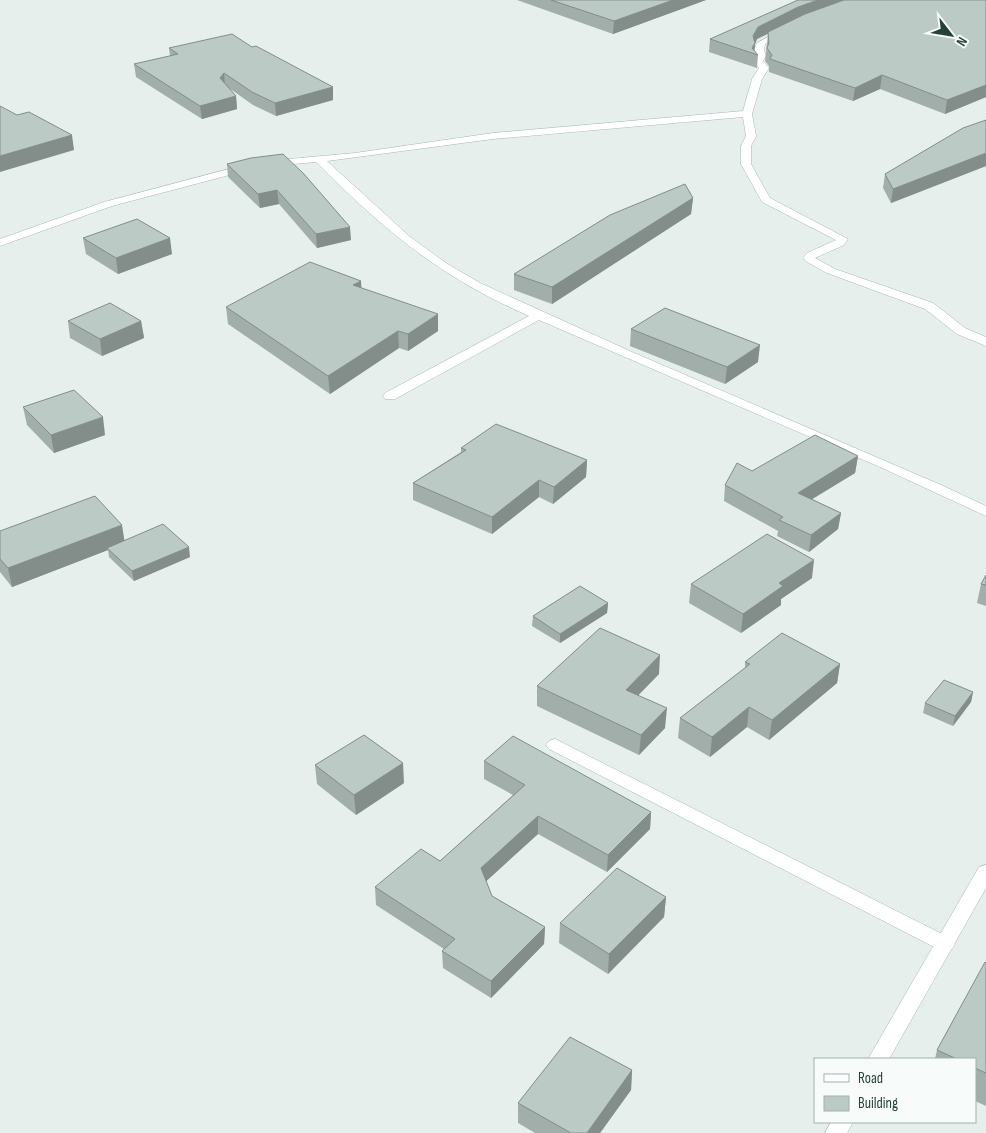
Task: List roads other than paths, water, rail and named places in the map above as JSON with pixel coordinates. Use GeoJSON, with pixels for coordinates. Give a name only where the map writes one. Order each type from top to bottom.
{"type":"FeatureCollection","features":[{"type":"Feature","properties":{"kind":"street"},"geometry":{"type":"LineString","coordinates":[[792,27],[761,43],[759,50],[761,56],[758,61],[764,68],[757,79],[747,114],[750,136],[746,146],[746,164],[764,198],[842,239],[840,242],[811,255],[810,260],[831,271],[929,306],[961,330],[986,342]]}},
{"type":"Feature","properties":{"kind":"street"},"geometry":{"type":"LineString","coordinates":[[0,243],[91,210],[247,167],[355,156],[492,136],[747,114]]}},
{"type":"Feature","properties":{"kind":"street"},"geometry":{"type":"LineString","coordinates":[[319,159],[373,213],[461,278],[632,358],[909,474],[986,512]]}},
{"type":"Feature","properties":{"kind":"street"},"geometry":{"type":"LineString","coordinates":[[390,396],[540,315]]}},
{"type":"Feature","properties":{"kind":"street"},"geometry":{"type":"LineString","coordinates":[[555,745],[945,944]]}},
{"type":"Feature","properties":{"kind":"street"},"geometry":{"type":"LineString","coordinates":[[879,1058],[986,872]]}}]}
